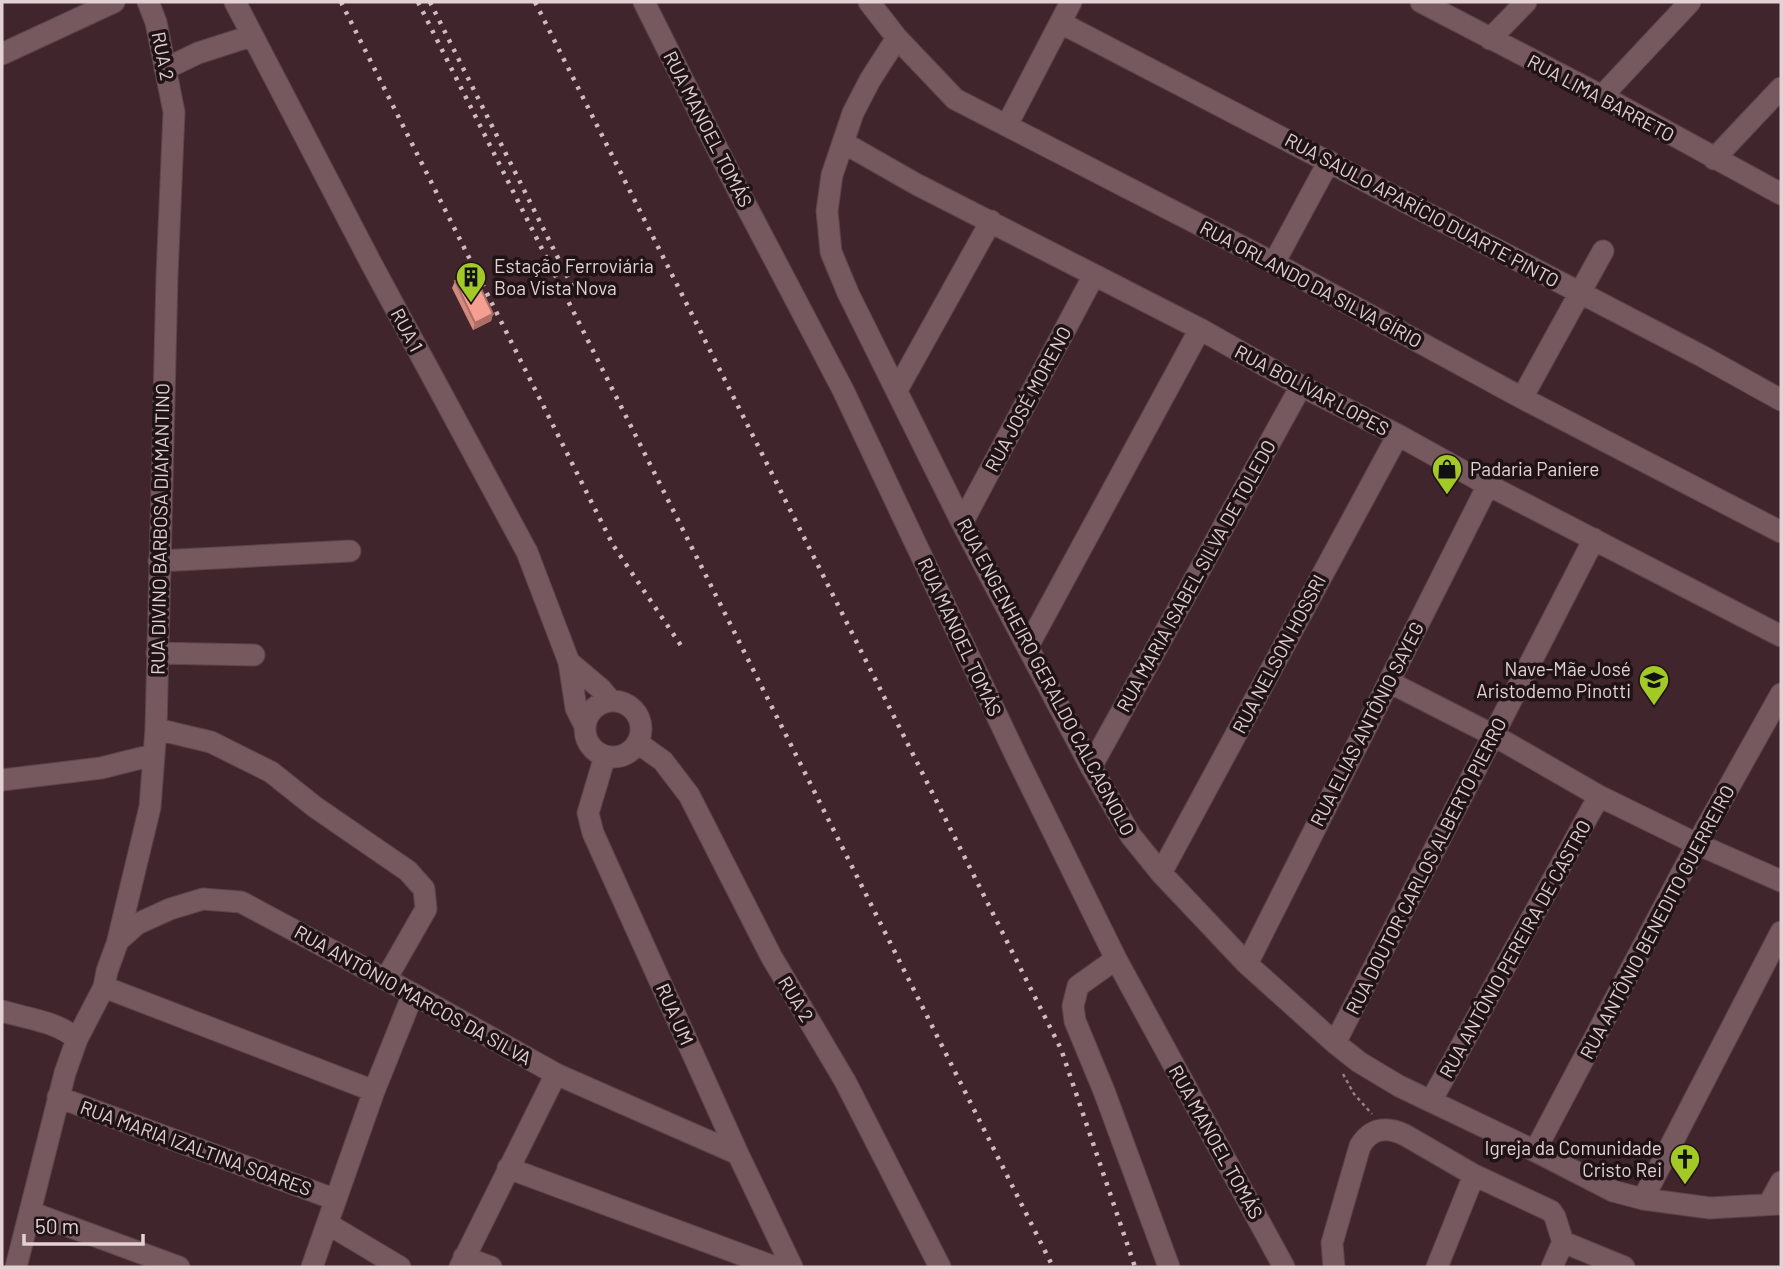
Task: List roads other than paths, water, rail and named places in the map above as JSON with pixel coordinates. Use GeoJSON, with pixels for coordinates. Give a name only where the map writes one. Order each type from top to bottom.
{"type":"FeatureCollection","features":[{"type":"Feature","properties":{"kind":"street"},"geometry":{"type":"LineString","coordinates":[[2,54],[114,2]]}},
{"type":"Feature","properties":{"kind":"street","name":"RUA 2"},"geometry":{"type":"LineString","coordinates":[[148,2],[156,22],[174,112]]}},
{"type":"Feature","properties":{"kind":"street","name":"RUA 1"},"geometry":{"type":"LineString","coordinates":[[235,2],[527,552],[569,662],[576,708],[585,726]]}},
{"type":"Feature","properties":{"kind":"street","name":"RUA MANOEL TOMÁS"},"geometry":{"type":"LineString","coordinates":[[644,2],[843,390],[1116,959],[1284,1267]]}},
{"type":"Feature","properties":{"kind":"street","name":"RUA ORLANDO DA SILVA GÍRIO"},"geometry":{"type":"LineString","coordinates":[[869,2],[897,38],[955,99],[1274,263],[1522,398],[1781,532]]}},
{"type":"Feature","properties":{"kind":"street"},"geometry":{"type":"LineString","coordinates":[[1007,125],[1071,2]]}},
{"type":"Feature","properties":{"kind":"street","name":"RUA LIMA BARRETO"},"geometry":{"type":"LineString","coordinates":[[1420,2],[1602,96],[1781,194]]}},
{"type":"Feature","properties":{"kind":"street"},"geometry":{"type":"LineString","coordinates":[[1490,39],[1526,2]]}},
{"type":"Feature","properties":{"kind":"street"},"geometry":{"type":"LineString","coordinates":[[1602,96],[1690,2]]}},
{"type":"Feature","properties":{"kind":"street","name":"RUA SAULO APARÍCIO DUARTE PINTO"},"geometry":{"type":"LineString","coordinates":[[1061,23],[1781,400]]}},
{"type":"Feature","properties":{"kind":"street"},"geometry":{"type":"LineString","coordinates":[[166,69],[198,53],[251,36]]}},
{"type":"Feature","properties":{"kind":"street","name":"RUA ENGENHEIRO GERALDO CALCAGNOLO"},"geometry":{"type":"LineString","coordinates":[[897,38],[870,79],[853,113],[832,175],[827,211],[831,252],[848,293],[962,523],[1091,767],[1131,836],[1161,873],[1247,964],[1335,1043],[1382,1076],[1613,1191],[1643,1199],[1710,1209],[1775,1204]]}},
{"type":"Feature","properties":{"kind":"street"},"geometry":{"type":"LineString","coordinates":[[1714,159],[1781,88]]}},
{"type":"Feature","properties":{"kind":"street","name":"RUA DIVINO BARBOSA DIAMANTINO"},"geometry":{"type":"LineString","coordinates":[[118,941],[150,807],[156,729],[174,112]]}},
{"type":"Feature","properties":{"kind":"street","name":"RUA BOLÍVAR LOPES"},"geometry":{"type":"LineString","coordinates":[[844,143],[916,184],[1200,329],[1301,386],[1781,636]]}},
{"type":"Feature","properties":{"kind":"street"},"geometry":{"type":"LineString","coordinates":[[1274,263],[1329,161]]}},
{"type":"Feature","properties":{"kind":"street"},"geometry":{"type":"LineString","coordinates":[[897,390],[991,220]]}},
{"type":"Feature","properties":{"kind":"street"},"geometry":{"type":"LineString","coordinates":[[1522,398],[1582,294],[1603,251]]}},
{"type":"Feature","properties":{"kind":"street","name":"RUA JOSÉ MORENO"},"geometry":{"type":"LineString","coordinates":[[962,523],[1094,275]]}},
{"type":"Feature","properties":{"kind":"street"},"geometry":{"type":"LineString","coordinates":[[1028,646],[1200,329]]}},
{"type":"Feature","properties":{"kind":"street","name":"RUA MARIA ISABEL SILVA DE TOLEDO"},"geometry":{"type":"LineString","coordinates":[[1091,767],[1301,386]]}},
{"type":"Feature","properties":{"kind":"street","name":"RUA NELSON HOSSRI"},"geometry":{"type":"LineString","coordinates":[[1161,873],[1398,435]]}},
{"type":"Feature","properties":{"kind":"street","name":"RUA ELIAS ANTÔNIO SAYEG"},"geometry":{"type":"LineString","coordinates":[[1247,964],[1489,485]]}},
{"type":"Feature","properties":{"kind":"street","name":"RUA DOUTOR CARLOS ALBERTO PIERRO"},"geometry":{"type":"LineString","coordinates":[[1335,1043],[1594,539]]}},
{"type":"Feature","properties":{"kind":"street"},"geometry":{"type":"LineString","coordinates":[[159,561],[349,551]]}},
{"type":"Feature","properties":{"kind":"street"},"geometry":{"type":"LineString","coordinates":[[157,653],[254,655]]}},
{"type":"Feature","properties":{"kind":"street","name":"RUA 1"},"geometry":{"type":"LineString","coordinates":[[569,662],[611,701]]}},
{"type":"Feature","properties":{"kind":"street"},"geometry":{"type":"LineString","coordinates":[[1389,682],[1493,735],[1599,796],[1781,881]]}},
{"type":"Feature","properties":{"kind":"street","name":"RUA ANTÔNIO BENEDITO GUERREIRO"},"geometry":{"type":"LineString","coordinates":[[1535,1151],[1697,844],[1781,694]]}},
{"type":"Feature","properties":{"kind":"street"},"geometry":{"type":"LineString","coordinates":[[611,701],[625,704],[637,714],[641,728],[638,743],[624,755],[605,756],[594,750],[587,739],[585,726],[590,714],[599,705],[611,701]]}},
{"type":"Feature","properties":{"kind":"street"},"geometry":{"type":"LineString","coordinates":[[156,729],[211,742],[271,772],[315,807],[408,871],[421,884],[424,888],[426,909],[386,979]]}},
{"type":"Feature","properties":{"kind":"street","name":"RUA 2"},"geometry":{"type":"LineString","coordinates":[[638,743],[663,761],[689,795],[771,956],[845,1081],[940,1267]]}},
{"type":"Feature","properties":{"kind":"street"},"geometry":{"type":"LineString","coordinates":[[2,780],[101,768],[153,754]]}},
{"type":"Feature","properties":{"kind":"street","name":"RUA UM"},"geometry":{"type":"LineString","coordinates":[[605,756],[588,813],[590,825],[738,1154],[792,1267]]}},
{"type":"Feature","properties":{"kind":"street","name":"RUA ANTÔNIO PEREIRA DE CASTRO"},"geometry":{"type":"LineString","coordinates":[[1431,1101],[1599,796]]}},
{"type":"Feature","properties":{"kind":"street","name":"RUA ANTÔNIO MARCOS DA SILVA"},"geometry":{"type":"LineString","coordinates":[[118,941],[137,924],[170,909],[203,899],[241,902],[556,1074],[738,1154]]}},
{"type":"Feature","properties":{"kind":"street"},"geometry":{"type":"LineString","coordinates":[[1643,1199],[1781,932]]}},
{"type":"Feature","properties":{"kind":"street"},"geometry":{"type":"LineString","coordinates":[[16,1267],[58,1097],[77,1040],[105,979],[118,941]]}},
{"type":"Feature","properties":{"kind":"street"},"geometry":{"type":"LineString","coordinates":[[1116,959],[1078,986],[1073,1006],[1075,1021],[1104,1091],[1169,1267]]}},
{"type":"Feature","properties":{"kind":"street"},"geometry":{"type":"LineString","coordinates":[[105,979],[374,1091]]}},
{"type":"Feature","properties":{"kind":"street"},"geometry":{"type":"LineString","coordinates":[[312,1267],[334,1199],[413,994]]}},
{"type":"Feature","properties":{"kind":"street"},"geometry":{"type":"LineString","coordinates":[[2,1011],[65,1029],[77,1040]]}},
{"type":"Feature","properties":{"kind":"street"},"geometry":{"type":"LineString","coordinates":[[491,1267],[462,1262],[556,1074]]}},
{"type":"Feature","properties":{"kind":"street","name":"RUA MARIA IZALTINA SOARES"},"geometry":{"type":"LineString","coordinates":[[58,1097],[334,1199]]}},
{"type":"Feature","properties":{"kind":"street"},"geometry":{"type":"LineString","coordinates":[[1334,1267],[1332,1243],[1360,1146],[1369,1134],[1381,1129],[1394,1130],[1405,1135],[1474,1175],[1551,1211],[1563,1242],[1552,1267]]}},
{"type":"Feature","properties":{"kind":"street"},"geometry":{"type":"LineString","coordinates":[[508,1168],[775,1267]]}},
{"type":"Feature","properties":{"kind":"street"},"geometry":{"type":"LineString","coordinates":[[1437,1267],[1474,1175]]}},
{"type":"Feature","properties":{"kind":"street"},"geometry":{"type":"LineString","coordinates":[[1775,1204],[1781,1182]]}},
{"type":"Feature","properties":{"kind":"street"},"geometry":{"type":"LineString","coordinates":[[30,1212],[179,1267]]}},
{"type":"Feature","properties":{"kind":"street"},"geometry":{"type":"LineString","coordinates":[[328,1224],[400,1267]]}},
{"type":"Feature","properties":{"kind":"street"},"geometry":{"type":"LineString","coordinates":[[1563,1242],[1624,1267]]}},
{"type":"Feature","properties":{"kind":"railway"},"geometry":{"type":"LineString","coordinates":[[341,2],[613,545],[684,650]]}},
{"type":"Feature","properties":{"kind":"railway"},"geometry":{"type":"LineString","coordinates":[[418,2],[1053,1267]]}},
{"type":"Feature","properties":{"kind":"railway"},"geometry":{"type":"LineString","coordinates":[[430,2],[577,296]]}},
{"type":"Feature","properties":{"kind":"railway"},"geometry":{"type":"LineString","coordinates":[[535,2],[1061,1049],[1135,1267]]}},
{"type":"Feature","properties":{"kind":"place","name":"Estação Ferroviária Boa Vista Nova"},"geometry":{"type":"Point","coordinates":[471,304]}},
{"type":"Feature","properties":{"kind":"place","name":"Padaria Paniere"},"geometry":{"type":"Point","coordinates":[1447,496]}},
{"type":"Feature","properties":{"kind":"place","name":"Nave-Mãe José Aristodemo Pinotti"},"geometry":{"type":"Point","coordinates":[1654,707]}},
{"type":"Feature","properties":{"kind":"place","name":"Igreja da Comunidade Cristo Rei"},"geometry":{"type":"Point","coordinates":[1685,1186]}}]}
